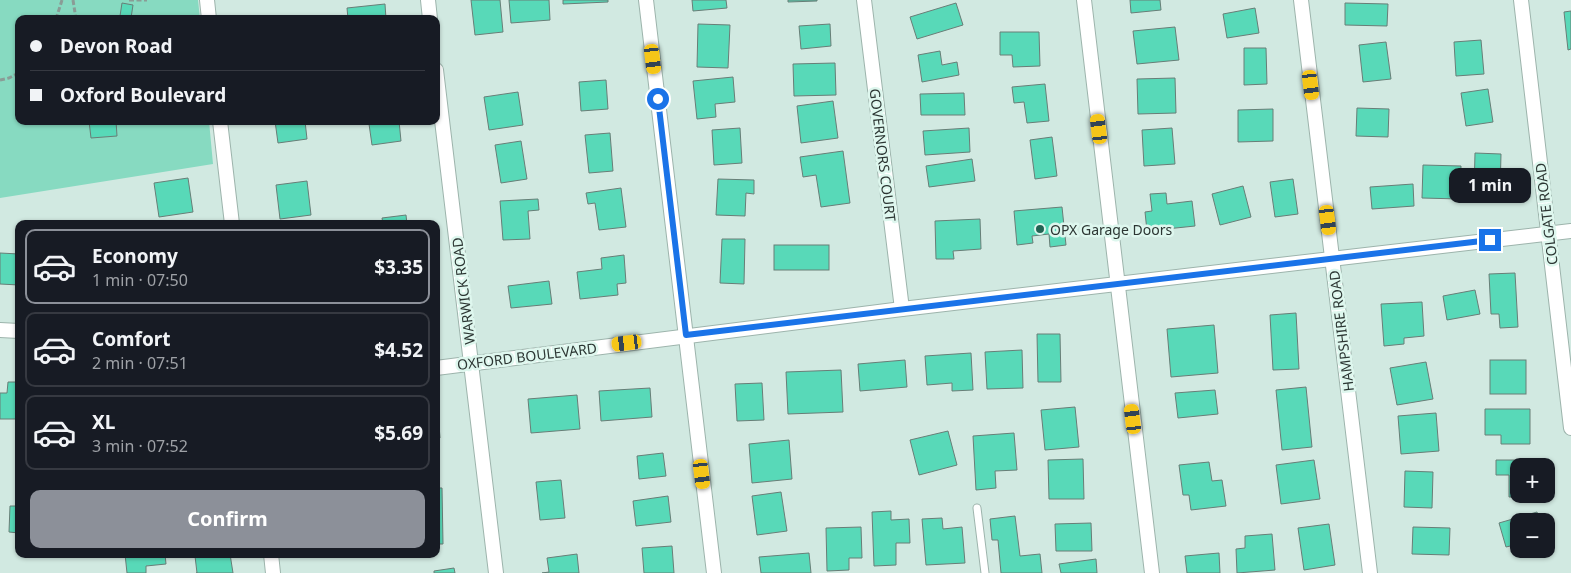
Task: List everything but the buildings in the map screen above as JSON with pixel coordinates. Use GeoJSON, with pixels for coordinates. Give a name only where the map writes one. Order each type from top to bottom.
{"type":"FeatureCollection","features":[{"type":"Feature","properties":{"kind":"street"},"geometry":{"type":"LineString","coordinates":[[207,0],[209,15]]}},
{"type":"Feature","properties":{"kind":"street"},"geometry":{"type":"LineString","coordinates":[[428,0],[430,15]]}},
{"type":"Feature","properties":{"kind":"street"},"geometry":{"type":"LineString","coordinates":[[646,0],[714,573]]}},
{"type":"Feature","properties":{"kind":"street","name":"GOVERNORS COURT"},"geometry":{"type":"LineString","coordinates":[[864,0],[902,309]]}},
{"type":"Feature","properties":{"kind":"street"},"geometry":{"type":"LineString","coordinates":[[1084,0],[1152,573]]}},
{"type":"Feature","properties":{"kind":"street","name":"HAMPSHIRE ROAD"},"geometry":{"type":"LineString","coordinates":[[1301,0],[1370,573]]}},
{"type":"Feature","properties":{"kind":"street","name":"COLGATE ROAD"},"geometry":{"type":"LineString","coordinates":[[1521,0],[1571,428]]}},
{"type":"Feature","properties":{"kind":"street","name":"WARWICK ROAD"},"geometry":{"type":"LineString","coordinates":[[440,103],[496,573]]}},
{"type":"Feature","properties":{"kind":"street"},"geometry":{"type":"LineString","coordinates":[[220,125],[232,220]]}},
{"type":"Feature","properties":{"kind":"street","name":"OXFORD BOULEVARD"},"geometry":{"type":"LineString","coordinates":[[440,367],[686,335],[1571,231]]}},
{"type":"Feature","properties":{"kind":"street"},"geometry":{"type":"LineString","coordinates":[[0,330],[15,331]]}},
{"type":"Feature","properties":{"kind":"street"},"geometry":{"type":"LineString","coordinates":[[271,558],[273,573]]}},
{"type":"Feature","properties":{"kind":"lane"},"geometry":{"type":"LineString","coordinates":[[977,508],[985,573]]}},
{"type":"Feature","properties":{"kind":"path"},"geometry":{"type":"LineString","coordinates":[[57,15],[62,0]]}},
{"type":"Feature","properties":{"kind":"path"},"geometry":{"type":"LineString","coordinates":[[73,0],[75,15]]}},
{"type":"Feature","properties":{"kind":"path"},"geometry":{"type":"LineString","coordinates":[[129,0],[147,0]]}},
{"type":"Feature","properties":{"kind":"path"},"geometry":{"type":"LineString","coordinates":[[0,80],[15,74]]}},
{"type":"Feature","properties":{"kind":"green space"},"geometry":{"type":"Polygon","coordinates":[[[0,0],[198,0],[200,15],[15,15],[15,125],[209,125],[213,164],[0,198],[0,0]]]}},
{"type":"Feature","properties":{"kind":"place","name":"OPX Garage Doors"},"geometry":{"type":"Point","coordinates":[1040,229]}},
{"type":"Feature","properties":{"kind":"route"},"geometry":{"type":"LineString","coordinates":[[658,99],[686,335],[1490,240]]}}]}
